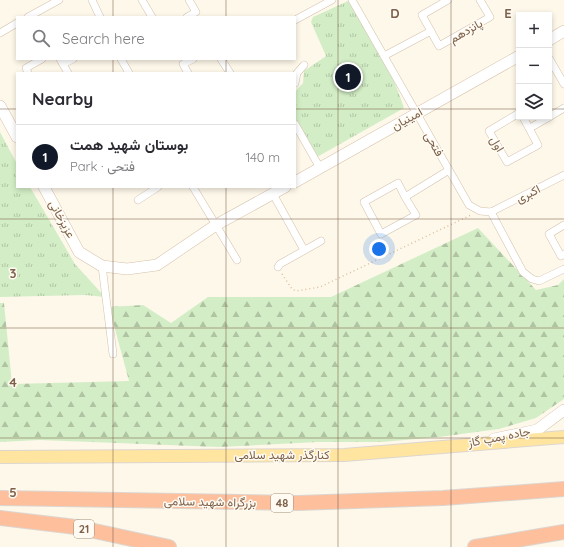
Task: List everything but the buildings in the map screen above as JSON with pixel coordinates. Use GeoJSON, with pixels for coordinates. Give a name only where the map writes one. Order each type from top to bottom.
{"type":"FeatureCollection","features":[{"type":"Feature","properties":{"kind":"highway","name":"بزرگراه شهید سلامی"},"geometry":{"type":"LineString","coordinates":[[0,498],[298,503],[443,498],[564,488]]}},
{"type":"Feature","properties":{"kind":"highway","name":"21"},"geometry":{"type":"LineString","coordinates":[[0,518],[76,527],[168,547]]}},
{"type":"Feature","properties":{"kind":"highway"},"geometry":{"type":"LineString","coordinates":[[475,547],[564,532]]}},
{"type":"Feature","properties":{"kind":"main road"},"geometry":{"type":"LineString","coordinates":[[552,38],[564,31]]}},
{"type":"Feature","properties":{"kind":"main road","name":"امینیان"},"geometry":{"type":"LineString","coordinates":[[296,181],[516,58]]}},
{"type":"Feature","properties":{"kind":"main road"},"geometry":{"type":"LineString","coordinates":[[0,106],[16,135]]}},
{"type":"Feature","properties":{"kind":"main road","name":"عزیزخانی"},"geometry":{"type":"LineString","coordinates":[[45,188],[80,252],[102,266]]}},
{"type":"Feature","properties":{"kind":"main road"},"geometry":{"type":"LineString","coordinates":[[102,266],[127,269],[157,265],[216,225],[283,188]]}},
{"type":"Feature","properties":{"kind":"main road","name":"جاده پمپ گاز"},"geometry":{"type":"LineString","coordinates":[[453,447],[537,430],[564,410]]}},
{"type":"Feature","properties":{"kind":"main road","name":"کنارگذر شهید سلامی"},"geometry":{"type":"LineString","coordinates":[[0,457],[344,455],[564,437]]}},
{"type":"Feature","properties":{"kind":"street"},"geometry":{"type":"LineString","coordinates":[[30,16],[59,0]]}},
{"type":"Feature","properties":{"kind":"street"},"geometry":{"type":"LineString","coordinates":[[92,0],[100,16]]}},
{"type":"Feature","properties":{"kind":"street"},"geometry":{"type":"LineString","coordinates":[[142,0],[150,16]]}},
{"type":"Feature","properties":{"kind":"street"},"geometry":{"type":"LineString","coordinates":[[189,0],[196,12],[189,16]]}},
{"type":"Feature","properties":{"kind":"street"},"geometry":{"type":"LineString","coordinates":[[296,19],[332,0]]}},
{"type":"Feature","properties":{"kind":"street","name":"فتحی"},"geometry":{"type":"LineString","coordinates":[[352,0],[469,205],[480,211]]}},
{"type":"Feature","properties":{"kind":"street","name":"پانزدهم"},"geometry":{"type":"LineString","coordinates":[[448,0],[422,15],[439,46],[490,17],[480,0]]}},
{"type":"Feature","properties":{"kind":"street"},"geometry":{"type":"LineString","coordinates":[[0,33],[16,26]]}},
{"type":"Feature","properties":{"kind":"street","name":"پانزدهم"},"geometry":{"type":"LineString","coordinates":[[384,56],[431,31]]}},
{"type":"Feature","properties":{"kind":"street"},"geometry":{"type":"LineString","coordinates":[[28,72],[26,68],[40,60]]}},
{"type":"Feature","properties":{"kind":"street"},"geometry":{"type":"LineString","coordinates":[[122,60],[128,72]]}},
{"type":"Feature","properties":{"kind":"street"},"geometry":{"type":"LineString","coordinates":[[187,72],[183,64],[191,60]]}},
{"type":"Feature","properties":{"kind":"street"},"geometry":{"type":"LineString","coordinates":[[222,60],[229,72]]}},
{"type":"Feature","properties":{"kind":"street"},"geometry":{"type":"LineString","coordinates":[[62,62],[67,72]]}},
{"type":"Feature","properties":{"kind":"street"},"geometry":{"type":"LineString","coordinates":[[552,63],[564,84]]}},
{"type":"Feature","properties":{"kind":"street"},"geometry":{"type":"LineString","coordinates":[[296,78],[297,74],[304,65]]}},
{"type":"Feature","properties":{"kind":"street"},"geometry":{"type":"LineString","coordinates":[[552,115],[564,108]]}},
{"type":"Feature","properties":{"kind":"street","name":"اول"},"geometry":{"type":"LineString","coordinates":[[516,115],[489,131],[507,162],[538,145],[525,120]]}},
{"type":"Feature","properties":{"kind":"street"},"geometry":{"type":"LineString","coordinates":[[530,128],[544,120]]}},
{"type":"Feature","properties":{"kind":"street"},"geometry":{"type":"LineString","coordinates":[[296,126],[320,168]]}},
{"type":"Feature","properties":{"kind":"street"},"geometry":{"type":"LineString","coordinates":[[405,197],[449,170]]}},
{"type":"Feature","properties":{"kind":"street","name":"اکبری"},"geometry":{"type":"LineString","coordinates":[[491,212],[564,175]]}},
{"type":"Feature","properties":{"kind":"street"},"geometry":{"type":"LineString","coordinates":[[398,183],[405,197],[416,215],[381,234],[364,202],[398,183]]}},
{"type":"Feature","properties":{"kind":"street"},"geometry":{"type":"LineString","coordinates":[[138,200],[156,188]]}},
{"type":"Feature","properties":{"kind":"street"},"geometry":{"type":"LineString","coordinates":[[194,188],[238,260]]}},
{"type":"Feature","properties":{"kind":"street"},"geometry":{"type":"LineString","coordinates":[[273,194],[304,250]]}},
{"type":"Feature","properties":{"kind":"street"},"geometry":{"type":"LineString","coordinates":[[480,211],[491,212],[523,272],[527,276],[538,280],[564,269]]}},
{"type":"Feature","properties":{"kind":"street"},"geometry":{"type":"LineString","coordinates":[[563,257],[549,234],[564,225]]}},
{"type":"Feature","properties":{"kind":"street"},"geometry":{"type":"LineString","coordinates":[[278,267],[280,264],[321,241]]}},
{"type":"Feature","properties":{"kind":"street"},"geometry":{"type":"LineString","coordinates":[[102,266],[113,354]]}},
{"type":"Feature","properties":{"kind":"path"},"geometry":{"type":"LineString","coordinates":[[278,267],[292,289],[296,291],[320,287],[480,211]]}},
{"type":"Feature","properties":{"kind":"green space"},"geometry":{"type":"Polygon","coordinates":[[[348,1],[365,26],[387,66],[404,108],[317,157],[296,121],[296,91],[303,83],[304,71],[326,56],[311,22],[313,17],[348,1]]]}},
{"type":"Feature","properties":{"kind":"green space"},"geometry":{"type":"Polygon","coordinates":[[[0,132],[16,162],[16,188],[31,188],[75,264],[105,297],[85,295],[0,297],[0,132]]]}},
{"type":"Feature","properties":{"kind":"green space"},"geometry":{"type":"Polygon","coordinates":[[[478,228],[536,290],[558,285],[564,279],[564,399],[536,418],[499,429],[439,437],[382,442],[318,442],[219,447],[40,440],[0,442],[0,303],[4,303],[12,384],[129,381],[109,307],[143,305],[171,323],[208,297],[331,297],[478,228]]]}},
{"type":"Feature","properties":{"kind":"place","name":"بوستان شهید همت"},"geometry":{"type":"Point","coordinates":[348,77]}}]}
